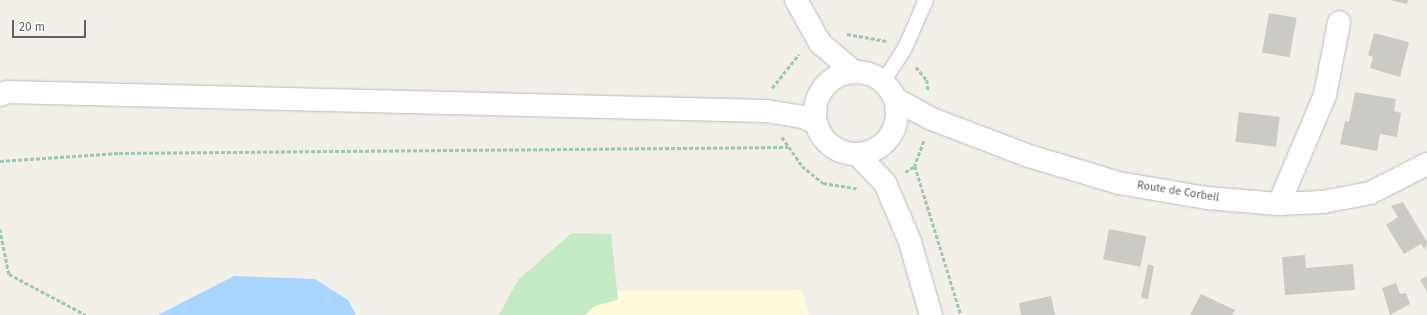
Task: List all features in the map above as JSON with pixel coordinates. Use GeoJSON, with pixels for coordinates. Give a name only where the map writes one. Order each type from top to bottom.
{"type":"FeatureCollection","features":[{"type":"Feature","properties":{"kind":"street"},"geometry":{"type":"LineString","coordinates":[[796,0],[820,43],[854,72]]}},
{"type":"Feature","properties":{"kind":"street"},"geometry":{"type":"LineString","coordinates":[[1279,204],[1325,95],[1339,22]]}},
{"type":"Feature","properties":{"kind":"street"},"geometry":{"type":"LineString","coordinates":[[820,43],[823,88]]}},
{"type":"Feature","properties":{"kind":"street"},"geometry":{"type":"LineString","coordinates":[[885,183],[891,135],[898,112],[889,90],[874,76],[854,72],[832,79],[823,88],[817,99],[816,123],[820,134],[836,150],[858,155],[877,149],[891,135],[932,119]]}},
{"type":"Feature","properties":{"kind":"street","name":"Route de Corbeil"},"geometry":{"type":"LineString","coordinates":[[889,90],[932,119],[1029,156],[1119,183],[1207,198],[1279,204],[1323,202],[1370,193],[1427,164]]}},
{"type":"Feature","properties":{"kind":"street"},"geometry":{"type":"LineString","coordinates":[[0,95],[6,92],[766,111],[803,117],[816,123]]}},
{"type":"Feature","properties":{"kind":"street"},"geometry":{"type":"LineString","coordinates":[[858,155],[885,183],[910,242],[931,315]]}},
{"type":"Feature","properties":{"kind":"lane"},"geometry":{"type":"LineString","coordinates":[[889,90],[904,50],[926,0]]}},
{"type":"Feature","properties":{"kind":"path"},"geometry":{"type":"LineString","coordinates":[[0,161],[119,154],[788,147]]}},
{"type":"Feature","properties":{"kind":"path"},"geometry":{"type":"LineString","coordinates":[[915,166],[961,315]]}},
{"type":"Feature","properties":{"kind":"path"},"geometry":{"type":"LineString","coordinates":[[0,229],[9,274],[86,315]]}},
{"type":"Feature","properties":{"kind":"shaded area"},"geometry":{"type":"Polygon","coordinates":[[[802,290],[809,315],[577,315],[602,291],[802,290]]]}},
{"type":"Feature","properties":{"kind":"green space"},"geometry":{"type":"Polygon","coordinates":[[[572,233],[611,234],[618,300],[595,306],[585,315],[499,315],[518,280],[572,233]]]}},
{"type":"Feature","properties":{"kind":"water"},"geometry":{"type":"Polygon","coordinates":[[[234,276],[315,279],[348,300],[356,315],[158,315],[234,276]]]}},
{"type":"Feature","properties":{"kind":"building"},"geometry":{"type":"Polygon","coordinates":[[[1390,0],[1408,0],[1407,4],[1390,0]]]}},
{"type":"Feature","properties":{"kind":"building"},"geometry":{"type":"Polygon","coordinates":[[[1269,13],[1297,18],[1290,57],[1262,52],[1269,13]]]}},
{"type":"Feature","properties":{"kind":"building"},"geometry":{"type":"Polygon","coordinates":[[[1374,33],[1409,42],[1400,77],[1370,68],[1373,57],[1368,55],[1374,33]]]}},
{"type":"Feature","properties":{"kind":"building"},"geometry":{"type":"Polygon","coordinates":[[[1355,92],[1396,99],[1394,111],[1401,113],[1397,137],[1380,134],[1377,151],[1340,144],[1345,121],[1349,122],[1355,92]]]}},
{"type":"Feature","properties":{"kind":"building"},"geometry":{"type":"Polygon","coordinates":[[[1239,112],[1280,117],[1276,147],[1235,142],[1239,112]]]}},
{"type":"Feature","properties":{"kind":"building"},"geometry":{"type":"Polygon","coordinates":[[[1403,202],[1427,242],[1425,250],[1421,244],[1404,254],[1386,225],[1398,217],[1391,206],[1403,202]]]}},
{"type":"Feature","properties":{"kind":"building"},"geometry":{"type":"Polygon","coordinates":[[[1109,229],[1146,236],[1140,267],[1103,259],[1109,229]]]}},
{"type":"Feature","properties":{"kind":"building"},"geometry":{"type":"Polygon","coordinates":[[[1305,255],[1306,268],[1353,264],[1355,290],[1285,295],[1282,257],[1305,255]]]}},
{"type":"Feature","properties":{"kind":"building"},"geometry":{"type":"Polygon","coordinates":[[[1148,264],[1154,266],[1148,299],[1141,298],[1148,264]]]}},
{"type":"Feature","properties":{"kind":"building"},"geometry":{"type":"Polygon","coordinates":[[[1427,276],[1427,291],[1420,280],[1427,276]]]}},
{"type":"Feature","properties":{"kind":"building"},"geometry":{"type":"Polygon","coordinates":[[[1396,283],[1400,294],[1406,293],[1410,304],[1390,315],[1382,288],[1396,283]]]}},
{"type":"Feature","properties":{"kind":"building"},"geometry":{"type":"Polygon","coordinates":[[[1201,294],[1235,310],[1232,315],[1190,315],[1201,294]]]}},
{"type":"Feature","properties":{"kind":"building"},"geometry":{"type":"Polygon","coordinates":[[[1051,296],[1055,315],[1021,315],[1019,303],[1051,296]]]}}]}
